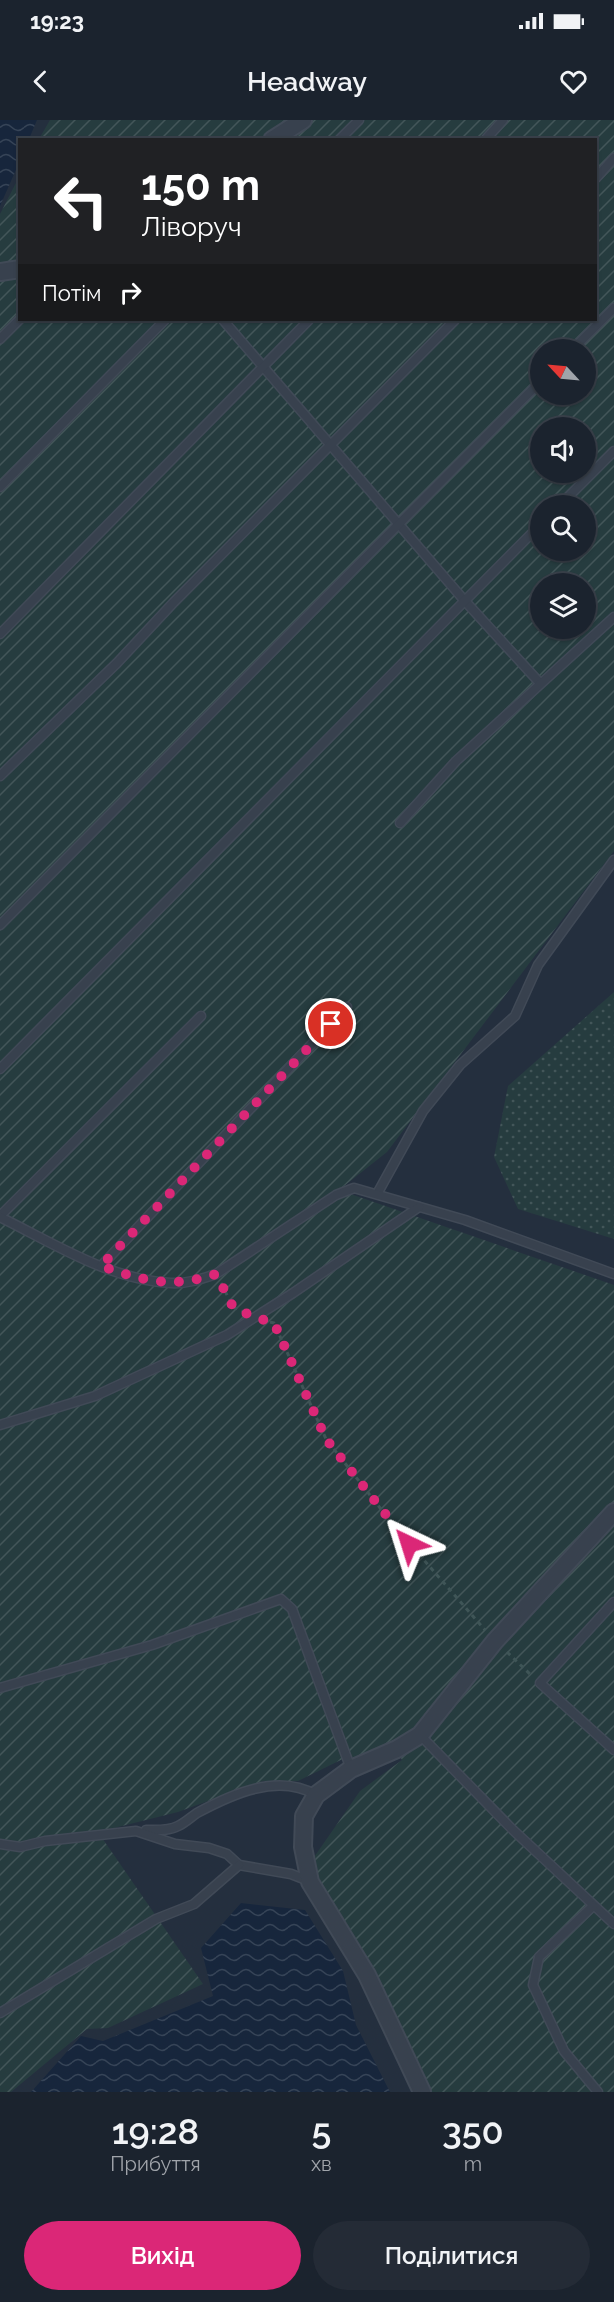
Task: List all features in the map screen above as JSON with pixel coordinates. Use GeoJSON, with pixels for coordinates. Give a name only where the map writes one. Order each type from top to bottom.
{"type":"FeatureCollection","features":[{"type":"Feature","properties":{"kind":"street"},"geometry":{"type":"LineString","coordinates":[[275,138],[303,120]]}},
{"type":"Feature","properties":{"kind":"street"},"geometry":{"type":"LineString","coordinates":[[0,272],[18,269]]}},
{"type":"Feature","properties":{"kind":"street"},"geometry":{"type":"LineString","coordinates":[[422,2092],[367,1975],[310,1882],[303,1847],[304,1816],[316,1795],[351,1769],[397,1749],[420,1735],[495,1641],[614,1512]]}},
{"type":"Feature","properties":{"kind":"lane"},"geometry":{"type":"LineString","coordinates":[[341,138],[359,120]]}},
{"type":"Feature","properties":{"kind":"lane"},"geometry":{"type":"LineString","coordinates":[[487,138],[503,120]]}},
{"type":"Feature","properties":{"kind":"lane"},"geometry":{"type":"LineString","coordinates":[[597,177],[614,158]]}},
{"type":"Feature","properties":{"kind":"lane"},"geometry":{"type":"LineString","coordinates":[[583,339],[614,308]]}},
{"type":"Feature","properties":{"kind":"lane"},"geometry":{"type":"LineString","coordinates":[[0,339],[18,321]]}},
{"type":"Feature","properties":{"kind":"lane"},"geometry":{"type":"LineString","coordinates":[[0,487],[164,321]]}},
{"type":"Feature","properties":{"kind":"lane"},"geometry":{"type":"LineString","coordinates":[[224,321],[464,600],[539,682]]}},
{"type":"Feature","properties":{"kind":"lane"},"geometry":{"type":"LineString","coordinates":[[0,634],[308,321]]}},
{"type":"Feature","properties":{"kind":"lane"},"geometry":{"type":"LineString","coordinates":[[0,776],[117,663],[174,602],[454,321]]}},
{"type":"Feature","properties":{"kind":"lane"},"geometry":{"type":"LineString","coordinates":[[0,925],[530,391]]}},
{"type":"Feature","properties":{"kind":"lane"},"geometry":{"type":"LineString","coordinates":[[570,495],[614,451]]}},
{"type":"Feature","properties":{"kind":"lane"},"geometry":{"type":"LineString","coordinates":[[0,1069],[530,535]]}},
{"type":"Feature","properties":{"kind":"lane"},"geometry":{"type":"LineString","coordinates":[[400,823],[456,761],[539,682],[614,616]]}},
{"type":"Feature","properties":{"kind":"lane"},"geometry":{"type":"LineString","coordinates":[[377,1194],[423,1111],[460,1065],[515,1016],[538,965],[614,860]]}},
{"type":"Feature","properties":{"kind":"lane"},"geometry":{"type":"LineString","coordinates":[[101,1266],[347,1007]]}},
{"type":"Feature","properties":{"kind":"lane"},"geometry":{"type":"LineString","coordinates":[[201,1016],[0,1216],[101,1266],[136,1278],[172,1283],[194,1281],[216,1274],[336,1195],[354,1188],[465,1220],[614,1274]]}},
{"type":"Feature","properties":{"kind":"lane"},"geometry":{"type":"LineString","coordinates":[[0,1425],[95,1396],[226,1335],[293,1293],[419,1207]]}},
{"type":"Feature","properties":{"kind":"lane"},"geometry":{"type":"LineString","coordinates":[[0,1688],[152,1645],[281,1599],[292,1609],[351,1769]]}},
{"type":"Feature","properties":{"kind":"lane"},"geometry":{"type":"LineString","coordinates":[[614,1602],[540,1683],[614,1750]]}},
{"type":"Feature","properties":{"kind":"lane"},"geometry":{"type":"LineString","coordinates":[[420,1735],[513,1830],[592,1906],[614,1924]]}},
{"type":"Feature","properties":{"kind":"lane"},"geometry":{"type":"LineString","coordinates":[[1,1842],[20,1847],[45,1841],[178,1827],[216,1803],[252,1789],[267,1786],[304,1788],[316,1795]]}},
{"type":"Feature","properties":{"kind":"lane"},"geometry":{"type":"LineString","coordinates":[[136,1831],[175,1844],[209,1848],[227,1854],[239,1865],[291,1874],[310,1882]]}},
{"type":"Feature","properties":{"kind":"lane"},"geometry":{"type":"LineString","coordinates":[[0,2013],[156,1919],[194,1904],[239,1865]]}},
{"type":"Feature","properties":{"kind":"lane"},"geometry":{"type":"LineString","coordinates":[[592,1906],[539,1957],[533,1985],[564,2051],[598,2092]]}},
{"type":"Feature","properties":{"kind":"path"},"geometry":{"type":"LineString","coordinates":[[216,1274],[233,1307],[274,1323],[326,1439],[395,1527],[495,1641],[540,1683]]}},
{"type":"Feature","properties":{"kind":"green space"},"geometry":{"type":"Polygon","coordinates":[[[50,120],[614,120],[614,851],[387,1152],[339,1190],[614,1285],[614,2092],[428,2092],[322,1893],[312,1860],[360,1791],[402,1760],[393,1743],[359,1761],[349,1756],[298,1781],[263,1781],[178,1812],[98,1832],[203,1984],[108,2028],[87,2029],[11,2092],[0,2092],[0,214],[18,179],[18,321],[597,321],[597,138],[40,138],[50,120]]]}},
{"type":"Feature","properties":{"kind":"green space"},"geometry":{"type":"Polygon","coordinates":[[[614,992],[614,1239],[518,1209],[494,1157],[508,1086],[614,992]]]}},
{"type":"Feature","properties":{"kind":"water"},"geometry":{"type":"Polygon","coordinates":[[[0,120],[37,120],[29,138],[18,138],[18,165],[0,206],[0,120]]]}},
{"type":"Feature","properties":{"kind":"water"},"geometry":{"type":"Polygon","coordinates":[[[241,1903],[305,1910],[343,1971],[356,2025],[390,2092],[31,2092],[81,2036],[103,2041],[213,1996],[201,1948],[241,1903]]]}},
{"type":"Feature","properties":{"kind":"route"},"geometry":{"type":"LineString","coordinates":[[331,1024],[101,1266],[136,1278],[172,1283],[194,1281],[216,1274],[233,1307],[274,1323],[326,1439],[409,1544]]}}]}
